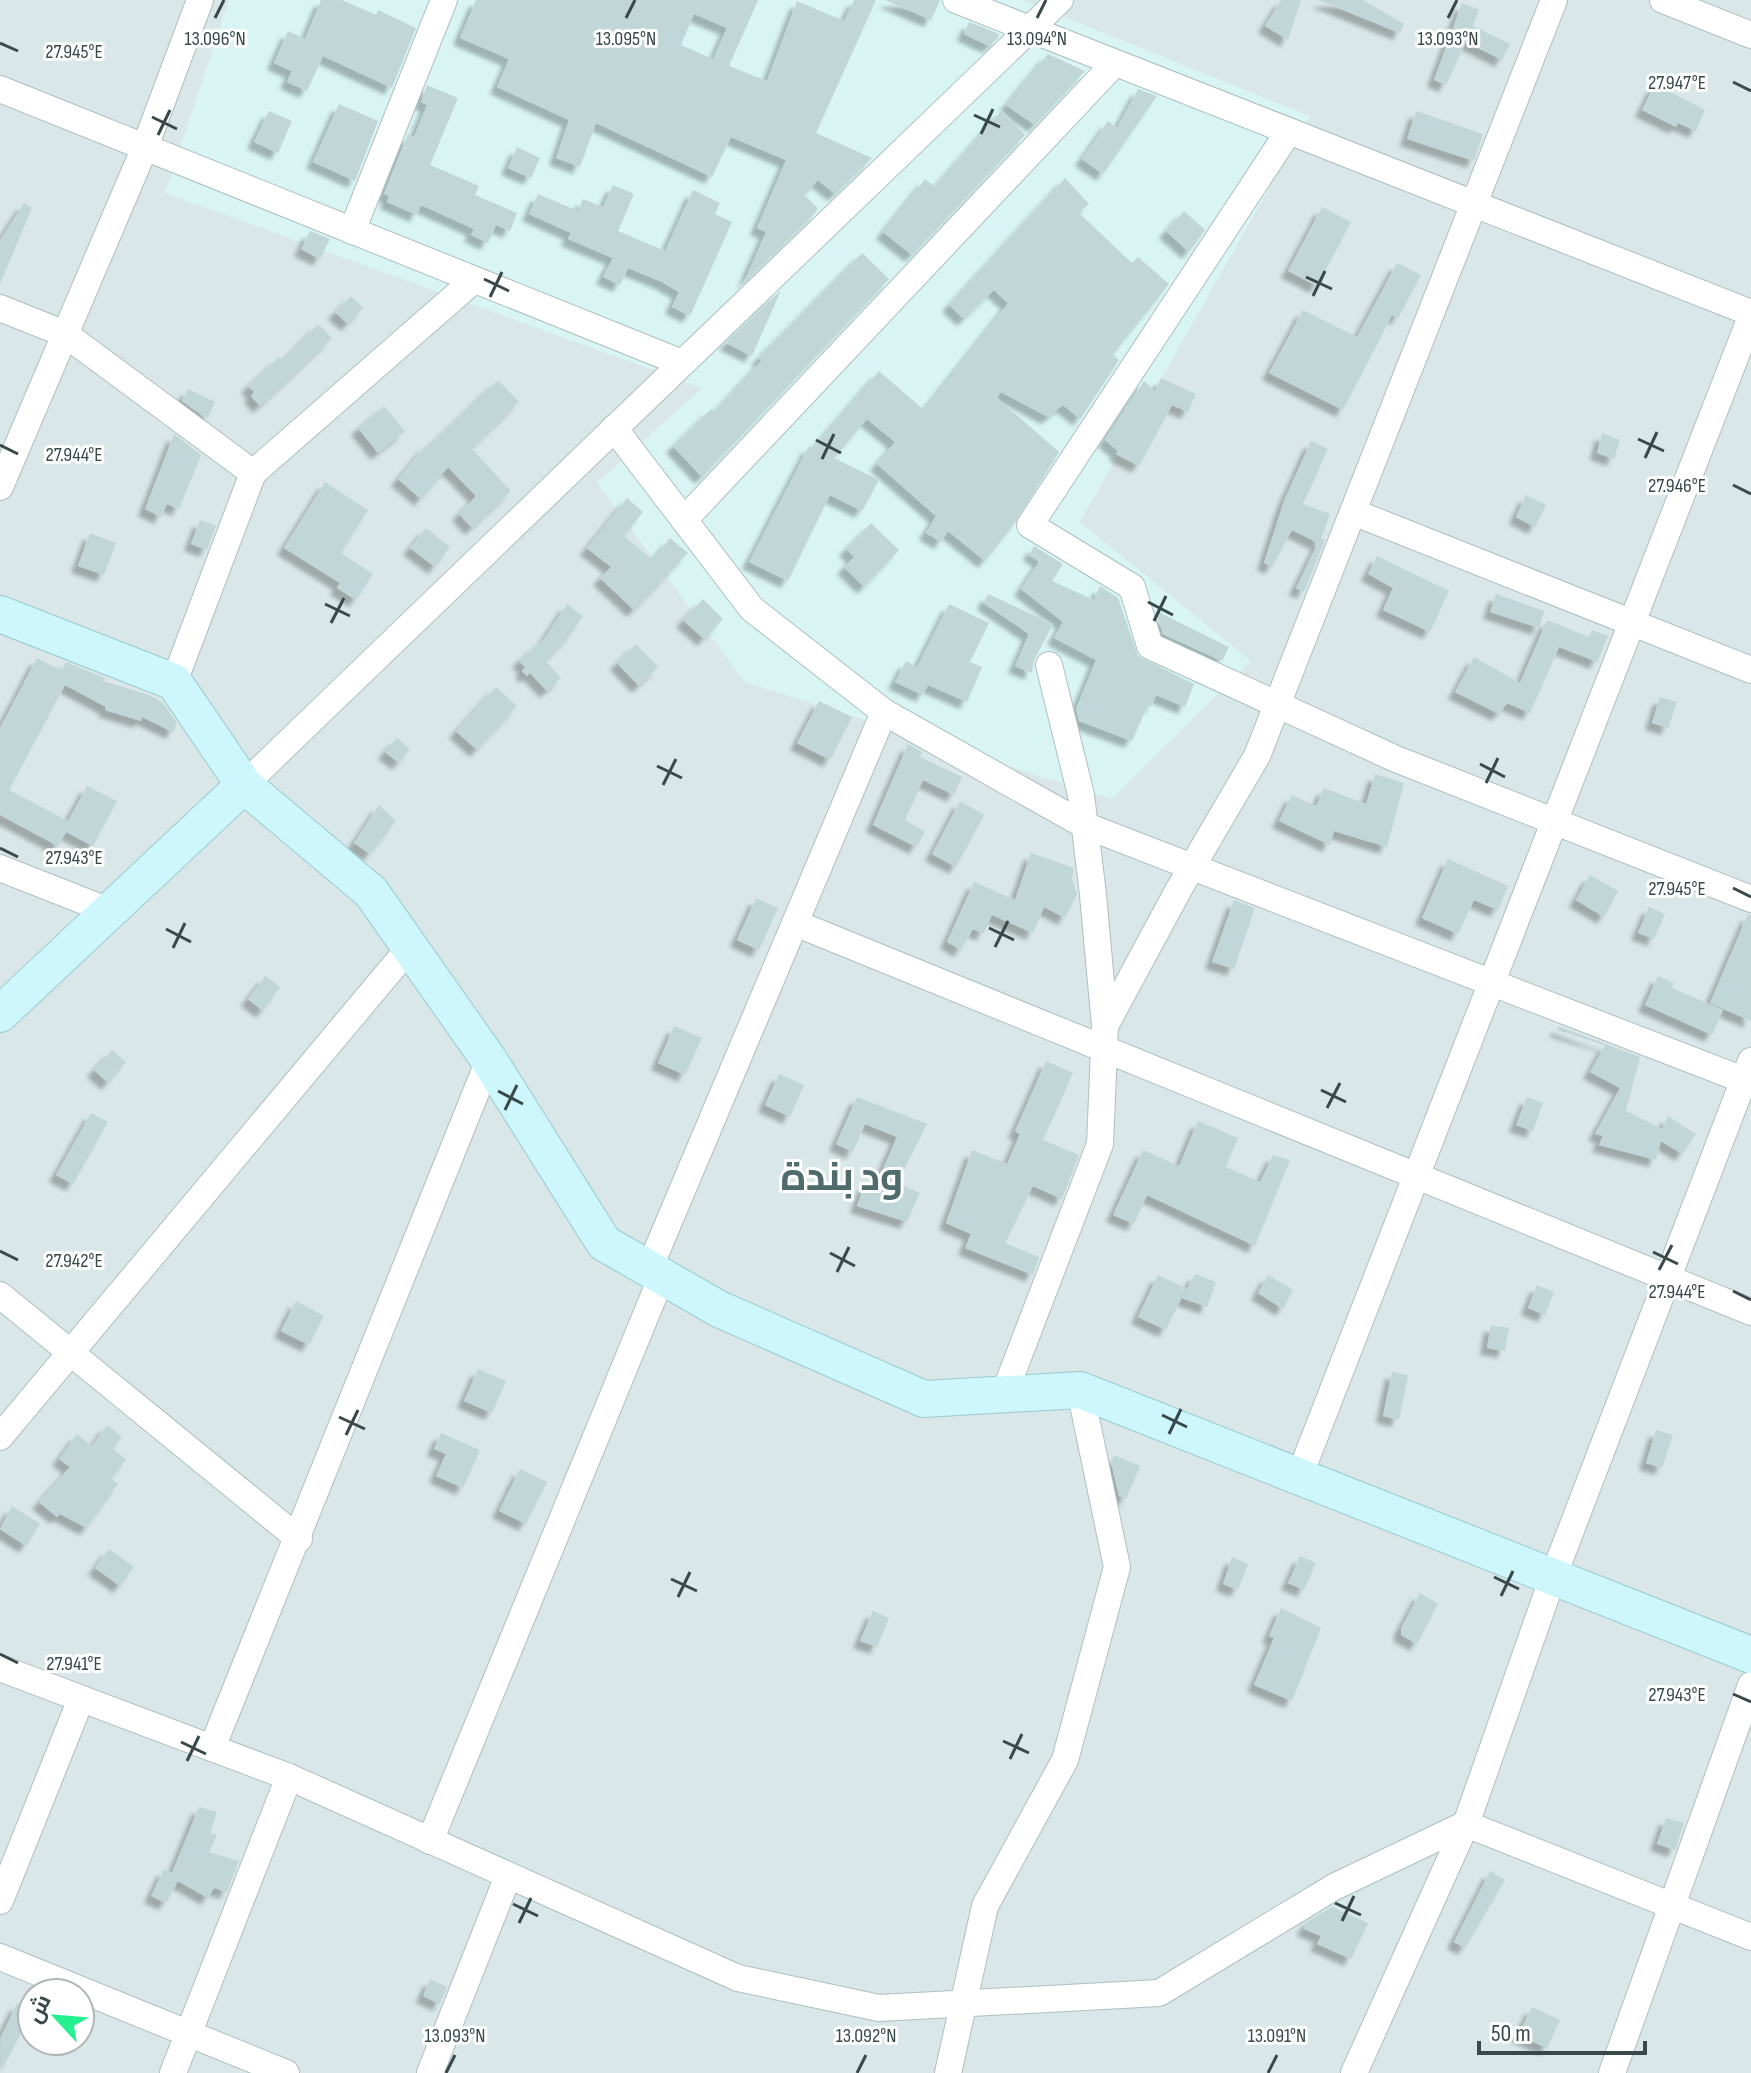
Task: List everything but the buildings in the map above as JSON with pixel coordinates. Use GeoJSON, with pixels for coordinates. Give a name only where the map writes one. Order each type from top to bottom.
{"type":"FeatureCollection","features":[{"type":"Feature","properties":{"kind":"street"},"geometry":{"type":"LineString","coordinates":[[0,487],[145,147],[200,0]]}},
{"type":"Feature","properties":{"kind":"street"},"geometry":{"type":"LineString","coordinates":[[352,231],[444,0]]}},
{"type":"Feature","properties":{"kind":"street"},"geometry":{"type":"LineString","coordinates":[[956,0],[1751,315],[1299,1477]]}},
{"type":"Feature","properties":{"kind":"street"},"geometry":{"type":"LineString","coordinates":[[1029,30],[1042,0]]}},
{"type":"Feature","properties":{"kind":"street"},"geometry":{"type":"LineString","coordinates":[[0,1014],[244,785],[1060,0]]}},
{"type":"Feature","properties":{"kind":"street"},"geometry":{"type":"LineString","coordinates":[[1104,1037],[1192,867],[1257,756],[1554,0]]}},
{"type":"Feature","properties":{"kind":"street"},"geometry":{"type":"LineString","coordinates":[[1663,0],[1751,35]]}},
{"type":"Feature","properties":{"kind":"street"},"geometry":{"type":"LineString","coordinates":[[684,520],[1115,63]]}},
{"type":"Feature","properties":{"kind":"street"},"geometry":{"type":"LineString","coordinates":[[0,89],[682,363]]}},
{"type":"Feature","properties":{"kind":"street"},"geometry":{"type":"LineString","coordinates":[[1289,131],[1030,525],[1132,587],[1150,646],[1396,759],[1751,899]]}},
{"type":"Feature","properties":{"kind":"street"},"geometry":{"type":"LineString","coordinates":[[174,682],[253,473],[474,280]]}},
{"type":"Feature","properties":{"kind":"street"},"geometry":{"type":"LineString","coordinates":[[0,308],[65,334],[253,473]]}},
{"type":"Feature","properties":{"kind":"street"},"geometry":{"type":"LineString","coordinates":[[614,428],[752,609],[884,712],[1084,825],[1491,983],[1748,1075],[1553,1577],[1466,1824],[1354,2073]]}},
{"type":"Feature","properties":{"kind":"street"},"geometry":{"type":"LineString","coordinates":[[1353,512],[1751,670]]}},
{"type":"Feature","properties":{"kind":"street"},"geometry":{"type":"LineString","coordinates":[[0,614],[174,682],[244,785],[371,892],[489,1060],[604,1243],[719,1309],[924,1399],[1080,1390],[1751,1655]]}},
{"type":"Feature","properties":{"kind":"street"},"geometry":{"type":"LineString","coordinates":[[1004,1394],[1100,1144],[1104,1037],[1081,795],[1049,665]]}},
{"type":"Feature","properties":{"kind":"street"},"geometry":{"type":"LineString","coordinates":[[430,1841],[795,923],[884,712]]}},
{"type":"Feature","properties":{"kind":"street"},"geometry":{"type":"LineString","coordinates":[[0,868],[109,911]]}},
{"type":"Feature","properties":{"kind":"street"},"geometry":{"type":"LineString","coordinates":[[795,923],[1104,1037],[1416,1175],[1751,1312]]}},
{"type":"Feature","properties":{"kind":"street"},"geometry":{"type":"LineString","coordinates":[[0,1437],[410,947]]}},
{"type":"Feature","properties":{"kind":"street"},"geometry":{"type":"LineString","coordinates":[[212,1748],[299,1539],[489,1060]]}},
{"type":"Feature","properties":{"kind":"street"},"geometry":{"type":"LineString","coordinates":[[0,1295],[299,1539]]}},
{"type":"Feature","properties":{"kind":"street"},"geometry":{"type":"LineString","coordinates":[[948,2073],[985,1906],[1065,1760],[1117,1567],[1080,1390]]}},
{"type":"Feature","properties":{"kind":"street"},"geometry":{"type":"LineString","coordinates":[[0,1668],[289,1777],[738,1978],[879,2008],[1159,1993],[1334,1887],[1466,1824],[1751,1937]]}},
{"type":"Feature","properties":{"kind":"street"},"geometry":{"type":"LineString","coordinates":[[1612,2073],[1751,1685]]}},
{"type":"Feature","properties":{"kind":"street"},"geometry":{"type":"LineString","coordinates":[[0,1901],[81,1699]]}},
{"type":"Feature","properties":{"kind":"street"},"geometry":{"type":"LineString","coordinates":[[173,2073],[289,1777]]}},
{"type":"Feature","properties":{"kind":"street"},"geometry":{"type":"LineString","coordinates":[[430,2073],[508,1876]]}},
{"type":"Feature","properties":{"kind":"street"},"geometry":{"type":"LineString","coordinates":[[0,1957],[286,2073]]}},
{"type":"Feature","properties":{"kind":"shaded area"},"geometry":{"type":"Polygon","coordinates":[[[0,0],[1751,0],[1751,2073],[0,2073],[0,0]]]}},
{"type":"Feature","properties":{"kind":"shaded area"},"geometry":{"type":"Polygon","coordinates":[[[229,0],[1022,0],[1310,116],[1080,522],[1251,661],[1112,799],[745,682],[597,483],[702,388],[165,193],[229,0]]]}},
{"type":"Feature","properties":{"kind":"district","name":"ود بندة"},"geometry":{"type":"Point","coordinates":[842,1178]}}]}
